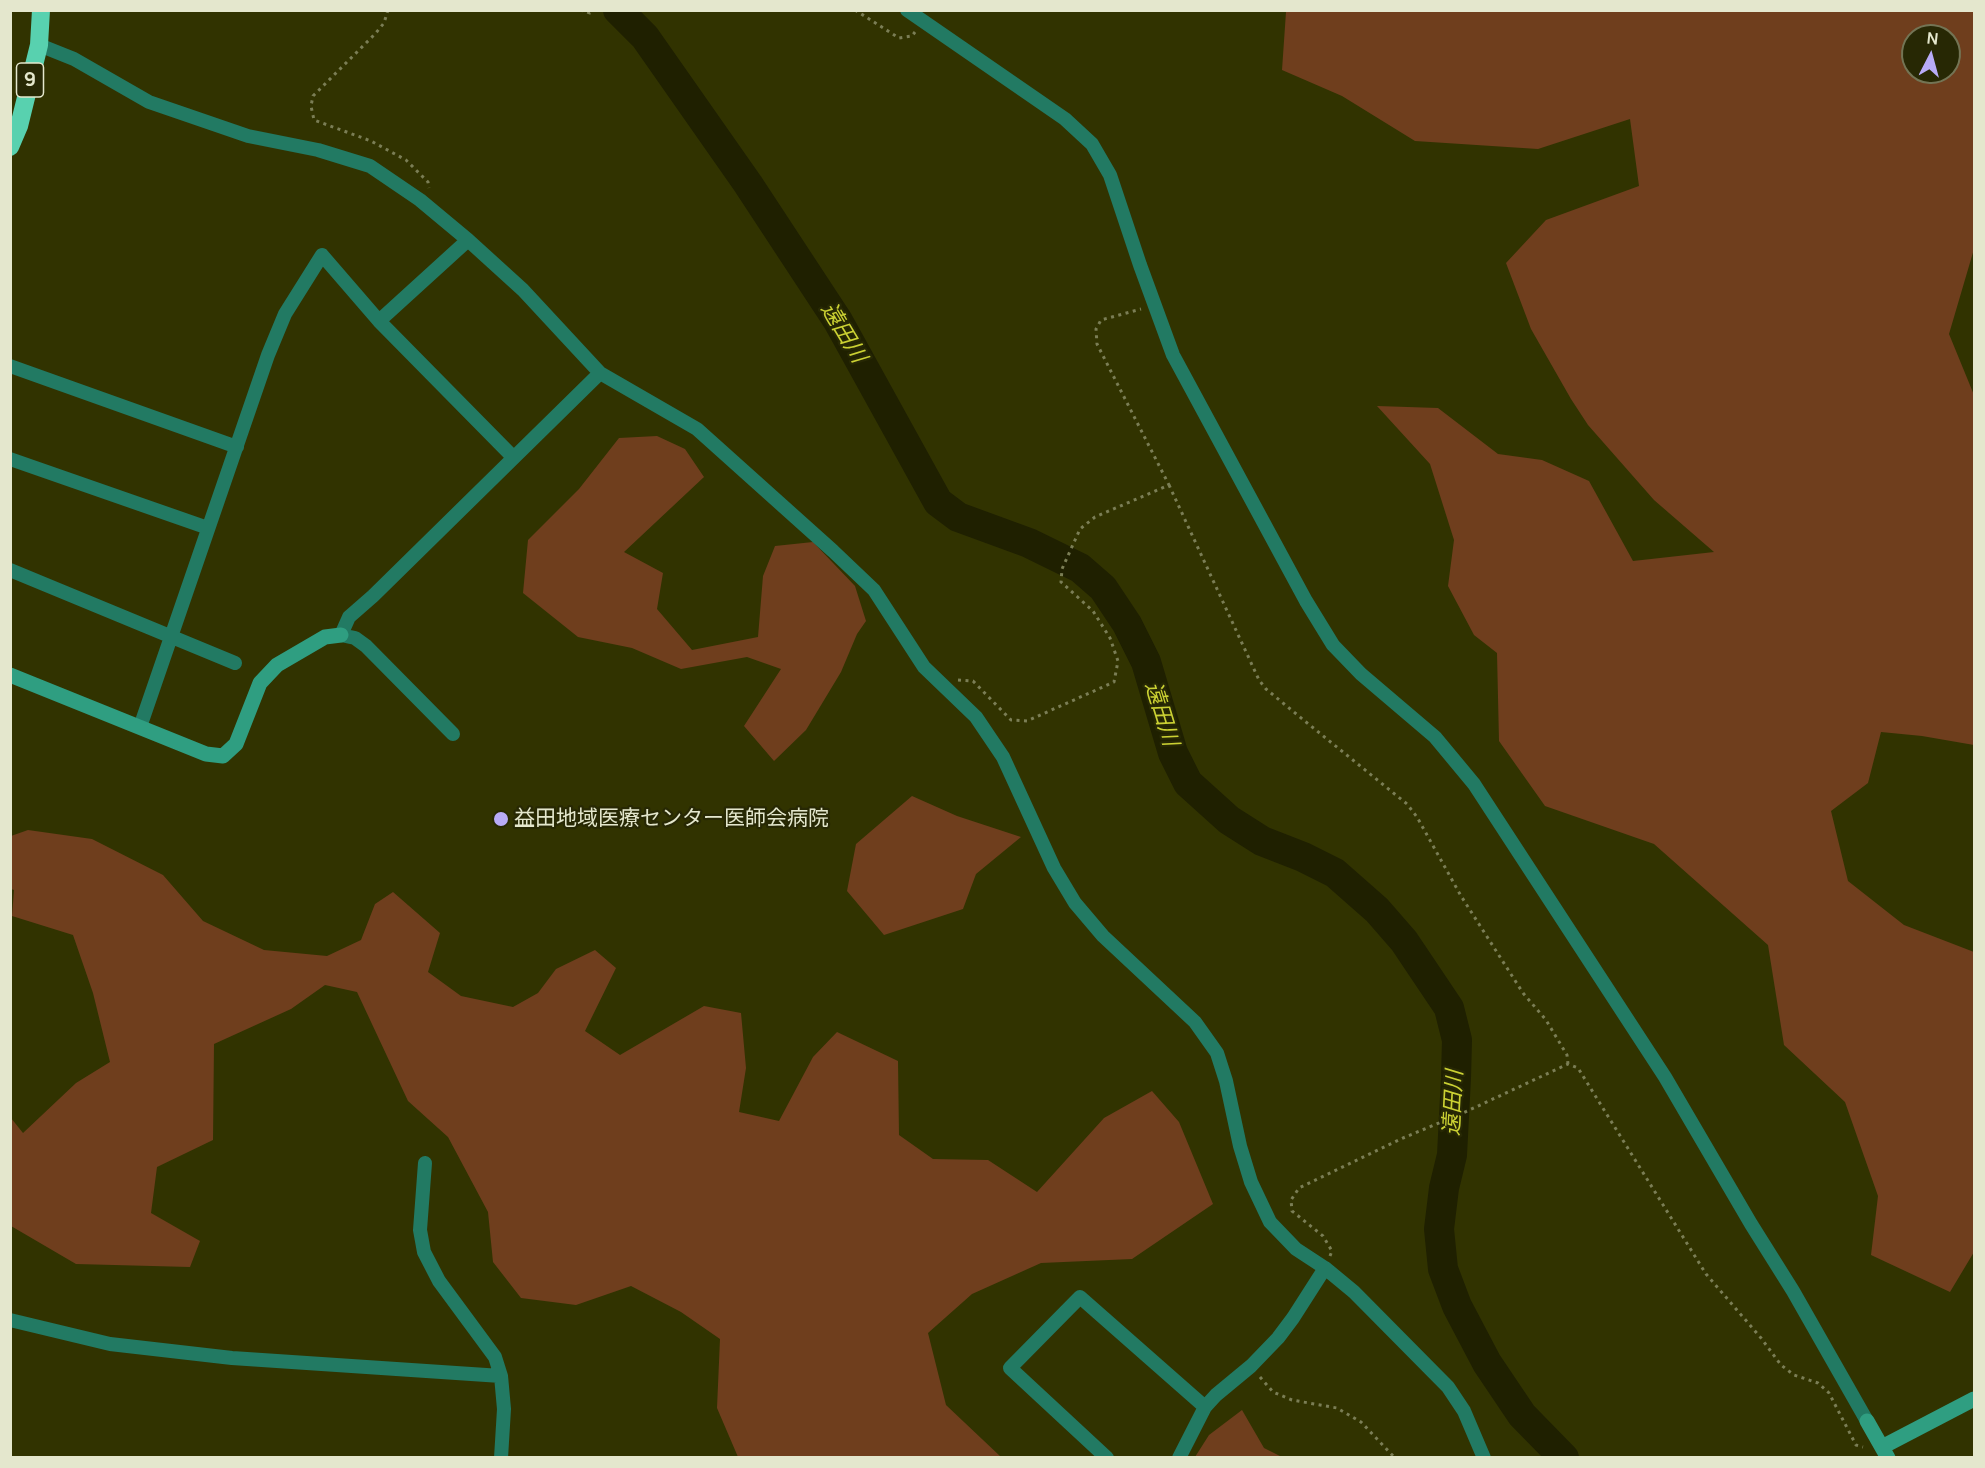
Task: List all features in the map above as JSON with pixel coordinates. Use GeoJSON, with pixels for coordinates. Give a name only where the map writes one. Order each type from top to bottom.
{"type":"FeatureCollection","features":[{"type":"Feature","properties":{"kind":"highway","name":"9"},"geometry":{"type":"LineString","coordinates":[[10,147],[19,126],[39,45],[41,10]]}},
{"type":"Feature","properties":{"kind":"street"},"geometry":{"type":"LineString","coordinates":[[907,10],[1065,119],[1092,144],[1110,175],[1173,355],[1306,601],[1333,645],[1361,674],[1435,737],[1474,784],[1665,1077],[1750,1224],[1793,1291],[1885,1452],[1974,1399]]}},
{"type":"Feature","properties":{"kind":"street"},"geometry":{"type":"LineString","coordinates":[[39,45],[74,59],[149,102],[248,136],[318,150],[370,166],[420,200],[468,240],[523,290],[600,373],[698,429],[874,590],[924,667],[976,717],[1003,757],[1054,868],[1076,903],[1103,936],[1195,1022],[1217,1053],[1248,1173],[1270,1221],[1296,1249],[1325,1268],[1354,1292],[1448,1387],[1464,1411],[1484,1458]]}},
{"type":"Feature","properties":{"kind":"street"},"geometry":{"type":"LineString","coordinates":[[379,321],[468,240]]}},
{"type":"Feature","properties":{"kind":"street"},"geometry":{"type":"LineString","coordinates":[[140,727],[268,355],[285,314],[322,255],[379,321],[513,458]]}},
{"type":"Feature","properties":{"kind":"street"},"geometry":{"type":"LineString","coordinates":[[10,366],[237,447]]}},
{"type":"Feature","properties":{"kind":"street"},"geometry":{"type":"LineString","coordinates":[[341,635],[349,617],[600,373]]}},
{"type":"Feature","properties":{"kind":"street"},"geometry":{"type":"LineString","coordinates":[[10,459],[208,528]]}},
{"type":"Feature","properties":{"kind":"street"},"geometry":{"type":"LineString","coordinates":[[10,570],[235,663]]}},
{"type":"Feature","properties":{"kind":"street"},"geometry":{"type":"LineString","coordinates":[[10,675],[206,754],[223,756],[236,744],[260,683],[277,665],[325,637],[341,635],[356,638],[366,646],[453,734]]}},
{"type":"Feature","properties":{"kind":"street"},"geometry":{"type":"LineString","coordinates":[[425,1163],[420,1230],[423,1252],[439,1281],[495,1357],[501,1376],[504,1409],[501,1458]]}},
{"type":"Feature","properties":{"kind":"street"},"geometry":{"type":"LineString","coordinates":[[1179,1458],[1205,1407],[1251,1366],[1288,1325],[1325,1268]]}},
{"type":"Feature","properties":{"kind":"street"},"geometry":{"type":"LineString","coordinates":[[1107,1458],[1010,1368],[1080,1297],[1205,1407]]}},
{"type":"Feature","properties":{"kind":"street"},"geometry":{"type":"LineString","coordinates":[[10,1320],[110,1344],[232,1358],[501,1376]]}},
{"type":"Feature","properties":{"kind":"path"},"geometry":{"type":"LineString","coordinates":[[388,10],[384,23],[313,96],[311,106],[314,120],[371,141],[406,160],[428,182],[431,195],[420,200]]}},
{"type":"Feature","properties":{"kind":"path"},"geometry":{"type":"LineString","coordinates":[[580,10],[590,12],[592,10]]}},
{"type":"Feature","properties":{"kind":"path"},"geometry":{"type":"LineString","coordinates":[[855,10],[899,38],[912,36],[923,22]]}},
{"type":"Feature","properties":{"kind":"path"},"geometry":{"type":"LineString","coordinates":[[1155,306],[1101,320],[1096,329],[1097,344],[1169,485],[1259,680],[1266,689],[1407,804],[1417,817],[1461,896],[1523,993],[1546,1020],[1567,1055],[1568,1064]]}},
{"type":"Feature","properties":{"kind":"path"},"geometry":{"type":"LineString","coordinates":[[945,686],[959,680],[973,681],[1011,720],[1027,721],[1114,682],[1118,661],[1110,638],[1093,611],[1061,582],[1062,569],[1080,529],[1095,517],[1169,485]]}},
{"type":"Feature","properties":{"kind":"path"},"geometry":{"type":"LineString","coordinates":[[1325,1268],[1332,1251],[1323,1236],[1292,1211],[1291,1200],[1299,1188],[1403,1138],[1568,1064],[1578,1068],[1706,1274],[1781,1365],[1794,1375],[1818,1383],[1829,1393],[1856,1445],[1885,1452]]}},
{"type":"Feature","properties":{"kind":"path"},"geometry":{"type":"LineString","coordinates":[[1251,1366],[1273,1392],[1292,1400],[1337,1408],[1361,1422],[1395,1458]]}},
{"type":"Feature","properties":{"kind":"shaded area"},"geometry":{"type":"Polygon","coordinates":[[[1283,11],[1974,11],[1974,249],[1949,334],[1974,395],[1974,745],[1881,732],[1868,783],[1831,811],[1848,881],[1904,925],[1974,952],[1974,1252],[1950,1292],[1871,1255],[1878,1196],[1845,1102],[1784,1045],[1768,945],[1654,844],[1545,806],[1499,741],[1497,653],[1474,635],[1448,586],[1454,540],[1430,464],[1377,406],[1438,408],[1498,454],[1542,460],[1589,481],[1633,561],[1714,552],[1654,500],[1588,425],[1531,329],[1506,263],[1546,220],[1639,186],[1630,119],[1538,149],[1415,141],[1342,96],[1282,70],[1286,12],[1283,11]]]}},
{"type":"Feature","properties":{"kind":"shaded area"},"geometry":{"type":"Polygon","coordinates":[[[657,436],[685,449],[704,477],[624,552],[663,573],[657,609],[692,650],[758,637],[763,576],[775,546],[813,542],[855,586],[866,621],[857,634],[841,672],[806,730],[774,761],[744,726],[781,669],[747,657],[681,669],[632,648],[578,637],[523,593],[528,540],[579,489],[619,438],[657,436]]]}},
{"type":"Feature","properties":{"kind":"shaded area"},"geometry":{"type":"Polygon","coordinates":[[[912,796],[957,816],[1021,837],[976,874],[963,909],[884,935],[847,891],[856,844],[912,796]]]}},
{"type":"Feature","properties":{"kind":"shaded area"},"geometry":{"type":"Polygon","coordinates":[[[28,830],[92,839],[163,875],[203,921],[264,950],[327,956],[361,940],[375,904],[393,892],[440,933],[428,972],[461,996],[513,1007],[538,993],[556,969],[595,950],[616,968],[585,1031],[620,1055],[704,1006],[741,1013],[746,1068],[739,1112],[779,1121],[813,1057],[837,1032],[898,1061],[899,1135],[933,1159],[988,1160],[1037,1192],[1104,1118],[1152,1091],[1179,1122],[1213,1204],[1132,1259],[1041,1263],[972,1294],[928,1333],[946,1405],[1001,1457],[738,1457],[717,1408],[720,1339],[681,1312],[631,1286],[576,1305],[521,1298],[493,1262],[488,1212],[448,1137],[408,1101],[357,992],[325,985],[291,1009],[214,1044],[213,1140],[157,1167],[151,1213],[200,1241],[190,1267],[76,1264],[11,1226],[11,1118],[23,1133],[76,1083],[110,1062],[93,993],[73,935],[12,916],[14,890],[11,889],[11,836],[28,830]]]}},
{"type":"Feature","properties":{"kind":"shaded area"},"geometry":{"type":"Polygon","coordinates":[[[1242,1410],[1264,1448],[1282,1457],[1195,1457],[1209,1435],[1242,1410]]]}},
{"type":"Feature","properties":{"kind":"waterway","name":"遠田川"},"geometry":{"type":"LineString","coordinates":[[618,10],[645,37],[748,184],[838,321],[938,502],[958,517],[1029,543],[1080,568],[1103,588],[1127,624],[1146,662],[1173,753],[1188,783],[1229,820],[1262,841],[1303,857],[1335,873],[1377,910],[1404,941],[1449,1008],[1457,1040],[1452,1155],[1444,1188],[1439,1229],[1443,1269],[1457,1306],[1487,1363],[1522,1415],[1564,1458]]}},
{"type":"Feature","properties":{"kind":"place","name":"益田地域医療センター医師会病院"},"geometry":{"type":"Point","coordinates":[501,819]}}]}
